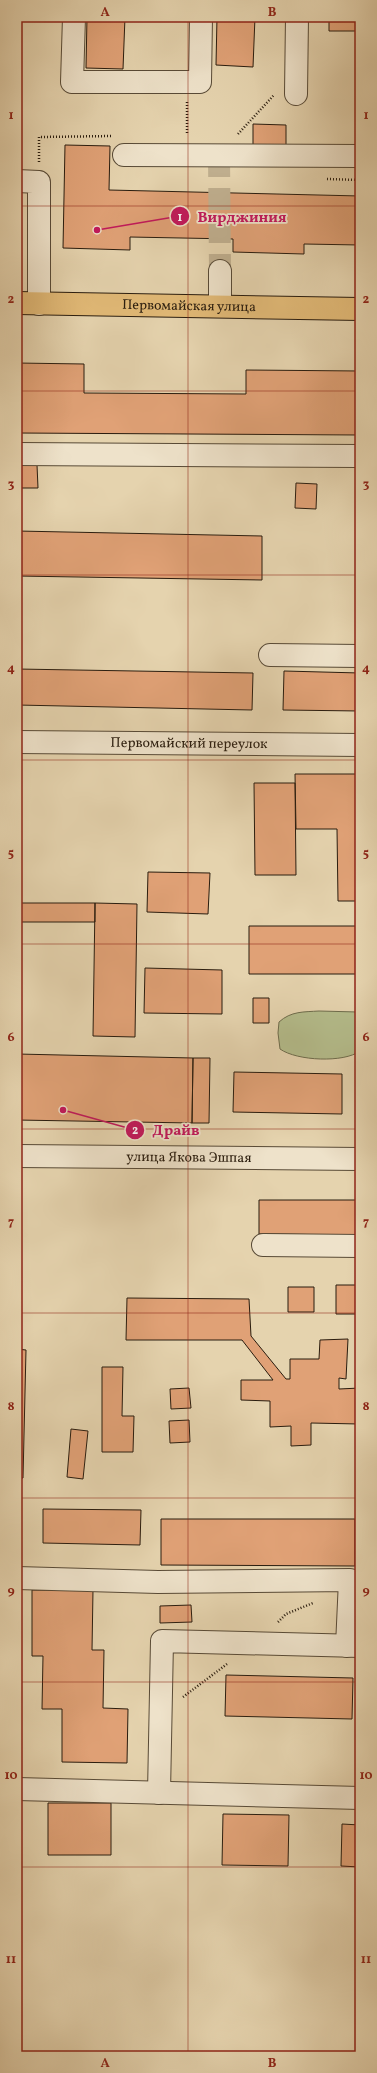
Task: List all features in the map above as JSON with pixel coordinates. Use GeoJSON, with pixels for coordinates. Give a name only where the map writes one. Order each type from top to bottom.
{"type":"FeatureCollection","features":[{"type":"Feature","properties":{"kind":"main road","name":"Первомайская улица"},"geometry":{"type":"LineString","coordinates":[[17,304],[360,309]]}},
{"type":"Feature","properties":{"kind":"street"},"geometry":{"type":"LineString","coordinates":[[74,17],[72,82],[200,82],[201,17]]}},
{"type":"Feature","properties":{"kind":"street"},"geometry":{"type":"LineString","coordinates":[[296,94],[297,17]]}},
{"type":"Feature","properties":{"kind":"street"},"geometry":{"type":"LineString","coordinates":[[124,155],[360,156]]}},
{"type":"Feature","properties":{"kind":"street"},"geometry":{"type":"LineString","coordinates":[[17,182],[39,182],[39,304]]}},
{"type":"Feature","properties":{"kind":"street"},"geometry":{"type":"LineString","coordinates":[[220,271],[220,306]]}},
{"type":"Feature","properties":{"kind":"street"},"geometry":{"type":"LineString","coordinates":[[17,454],[360,456]]}},
{"type":"Feature","properties":{"kind":"street"},"geometry":{"type":"LineString","coordinates":[[270,654],[360,656]]}},
{"type":"Feature","properties":{"kind":"street","name":"Первомайский переулок"},"geometry":{"type":"LineString","coordinates":[[17,742],[360,745]]}},
{"type":"Feature","properties":{"kind":"street","name":"улица Якова Эшпая"},"geometry":{"type":"LineString","coordinates":[[17,1156],[360,1159]]}},
{"type":"Feature","properties":{"kind":"street"},"geometry":{"type":"LineString","coordinates":[[263,1245],[360,1246]]}},
{"type":"Feature","properties":{"kind":"street"},"geometry":{"type":"LineString","coordinates":[[17,1578],[132,1591],[355,1577],[354,1646],[162,1641],[160,1793]]}},
{"type":"Feature","properties":{"kind":"street"},"geometry":{"type":"LineString","coordinates":[[17,1789],[360,1798]]}},
{"type":"Feature","properties":{"kind":"path"},"geometry":{"type":"LineString","coordinates":[[219,155],[296,71]]}},
{"type":"Feature","properties":{"kind":"path"},"geometry":{"type":"LineString","coordinates":[[187,82],[187,155]]}},
{"type":"Feature","properties":{"kind":"green space"},"geometry":{"type":"Polygon","coordinates":[[[319,1011],[358,1012],[360,1014],[360,1051],[353,1055],[343,1057],[320,1059],[297,1056],[280,1049],[278,1033],[279,1022],[293,1014],[319,1011]]]}},
{"type":"Feature","properties":{"kind":"building"},"geometry":{"type":"Polygon","coordinates":[[[87,17],[125,17],[123,69],[86,68],[87,17]]]}},
{"type":"Feature","properties":{"kind":"building"},"geometry":{"type":"Polygon","coordinates":[[[217,17],[255,17],[253,67],[216,65],[217,17]]]}},
{"type":"Feature","properties":{"kind":"building"},"geometry":{"type":"Polygon","coordinates":[[[329,17],[360,17],[360,31],[329,31],[329,17]]]}},
{"type":"Feature","properties":{"kind":"building"},"geometry":{"type":"Polygon","coordinates":[[[253,124],[286,125],[286,150],[253,150],[253,124]]]}},
{"type":"Feature","properties":{"kind":"building"},"geometry":{"type":"Polygon","coordinates":[[[65,145],[110,146],[109,190],[360,196],[360,245],[304,244],[304,254],[233,252],[233,239],[130,237],[130,250],[63,248],[65,145]]]}},
{"type":"Feature","properties":{"kind":"building"},"geometry":{"type":"Polygon","coordinates":[[[17,363],[84,364],[84,393],[246,394],[246,370],[360,371],[360,435],[17,433],[17,363]]]}},
{"type":"Feature","properties":{"kind":"building"},"geometry":{"type":"Polygon","coordinates":[[[17,465],[37,465],[38,488],[17,488],[17,465]]]}},
{"type":"Feature","properties":{"kind":"building"},"geometry":{"type":"Polygon","coordinates":[[[296,483],[317,484],[316,509],[295,508],[296,483]]]}},
{"type":"Feature","properties":{"kind":"building"},"geometry":{"type":"Polygon","coordinates":[[[17,531],[262,536],[262,580],[17,576],[17,531]]]}},
{"type":"Feature","properties":{"kind":"building"},"geometry":{"type":"Polygon","coordinates":[[[17,669],[253,673],[252,710],[17,705],[17,669]]]}},
{"type":"Feature","properties":{"kind":"building"},"geometry":{"type":"Polygon","coordinates":[[[284,671],[360,673],[360,711],[283,710],[284,671]]]}},
{"type":"Feature","properties":{"kind":"building"},"geometry":{"type":"Polygon","coordinates":[[[295,774],[360,774],[360,901],[338,901],[337,829],[296,829],[295,774]]]}},
{"type":"Feature","properties":{"kind":"building"},"geometry":{"type":"Polygon","coordinates":[[[254,783],[295,783],[296,875],[255,875],[254,783]]]}},
{"type":"Feature","properties":{"kind":"building"},"geometry":{"type":"Polygon","coordinates":[[[148,872],[210,873],[208,914],[147,912],[148,872]]]}},
{"type":"Feature","properties":{"kind":"building"},"geometry":{"type":"Polygon","coordinates":[[[17,903],[95,903],[95,922],[18,922],[19,968],[17,968],[17,903]]]}},
{"type":"Feature","properties":{"kind":"building"},"geometry":{"type":"Polygon","coordinates":[[[95,903],[137,904],[135,1037],[93,1036],[95,903]]]}},
{"type":"Feature","properties":{"kind":"building"},"geometry":{"type":"Polygon","coordinates":[[[249,926],[360,926],[360,974],[249,974],[249,926]]]}},
{"type":"Feature","properties":{"kind":"building"},"geometry":{"type":"Polygon","coordinates":[[[145,968],[222,970],[222,1014],[144,1013],[145,968]]]}},
{"type":"Feature","properties":{"kind":"building"},"geometry":{"type":"Polygon","coordinates":[[[253,998],[269,998],[269,1023],[253,1023],[253,998]]]}},
{"type":"Feature","properties":{"kind":"building"},"geometry":{"type":"Polygon","coordinates":[[[17,1054],[193,1058],[192,1123],[17,1120],[17,1054]]]}},
{"type":"Feature","properties":{"kind":"building"},"geometry":{"type":"Polygon","coordinates":[[[193,1058],[210,1058],[209,1123],[192,1123],[193,1058]]]}},
{"type":"Feature","properties":{"kind":"building"},"geometry":{"type":"Polygon","coordinates":[[[234,1072],[342,1074],[342,1114],[233,1112],[234,1072]]]}},
{"type":"Feature","properties":{"kind":"building"},"geometry":{"type":"Polygon","coordinates":[[[259,1200],[357,1200],[357,1235],[259,1234],[259,1200]]]}},
{"type":"Feature","properties":{"kind":"building"},"geometry":{"type":"Polygon","coordinates":[[[336,1285],[360,1285],[360,1314],[336,1314],[336,1285]]]}},
{"type":"Feature","properties":{"kind":"building"},"geometry":{"type":"Polygon","coordinates":[[[288,1287],[314,1287],[314,1312],[288,1312],[288,1287]]]}},
{"type":"Feature","properties":{"kind":"building"},"geometry":{"type":"Polygon","coordinates":[[[127,1298],[249,1299],[251,1336],[286,1379],[290,1379],[290,1359],[319,1359],[320,1340],[348,1339],[346,1379],[339,1378],[339,1389],[360,1388],[359,1424],[311,1423],[311,1445],[291,1446],[291,1426],[270,1427],[270,1401],[241,1400],[241,1380],[273,1380],[242,1340],[126,1340],[127,1298]]]}},
{"type":"Feature","properties":{"kind":"building"},"geometry":{"type":"Polygon","coordinates":[[[17,1349],[26,1350],[23,1478],[17,1478],[17,1349]]]}},
{"type":"Feature","properties":{"kind":"building"},"geometry":{"type":"Polygon","coordinates":[[[102,1367],[123,1367],[122,1416],[134,1416],[133,1452],[102,1452],[102,1367]]]}},
{"type":"Feature","properties":{"kind":"building"},"geometry":{"type":"Polygon","coordinates":[[[189,1388],[191,1408],[171,1409],[170,1389],[189,1388]]]}},
{"type":"Feature","properties":{"kind":"building"},"geometry":{"type":"Polygon","coordinates":[[[189,1420],[190,1442],[170,1443],[169,1421],[189,1420]]]}},
{"type":"Feature","properties":{"kind":"building"},"geometry":{"type":"Polygon","coordinates":[[[71,1429],[88,1431],[83,1479],[67,1477],[71,1429]]]}},
{"type":"Feature","properties":{"kind":"building"},"geometry":{"type":"Polygon","coordinates":[[[43,1509],[141,1510],[140,1545],[43,1543],[43,1509]]]}},
{"type":"Feature","properties":{"kind":"building"},"geometry":{"type":"Polygon","coordinates":[[[161,1519],[355,1519],[355,1566],[161,1565],[161,1519]]]}},
{"type":"Feature","properties":{"kind":"building"},"geometry":{"type":"Polygon","coordinates":[[[32,1590],[93,1590],[92,1650],[104,1650],[103,1708],[128,1709],[127,1763],[62,1762],[62,1709],[42,1709],[43,1656],[32,1656],[32,1590]]]}},
{"type":"Feature","properties":{"kind":"building"},"geometry":{"type":"Polygon","coordinates":[[[191,1605],[192,1622],[160,1623],[160,1606],[191,1605]]]}},
{"type":"Feature","properties":{"kind":"building"},"geometry":{"type":"Polygon","coordinates":[[[226,1675],[353,1678],[352,1719],[225,1716],[226,1675]]]}},
{"type":"Feature","properties":{"kind":"building"},"geometry":{"type":"Polygon","coordinates":[[[48,1803],[111,1803],[111,1855],[48,1855],[48,1803]]]}},
{"type":"Feature","properties":{"kind":"building"},"geometry":{"type":"Polygon","coordinates":[[[223,1814],[289,1815],[288,1866],[222,1865],[223,1814]]]}},
{"type":"Feature","properties":{"kind":"building"},"geometry":{"type":"Polygon","coordinates":[[[342,1824],[360,1825],[360,1867],[341,1866],[342,1824]]]}},
{"type":"Feature","properties":{"kind":"tunnel"},"geometry":{"type":"LineString","coordinates":[[219,155],[220,271]]}},
{"type":"Feature","properties":{"kind":"place","name":"Вирджиния"},"geometry":{"type":"Point","coordinates":[97,230]}},
{"type":"Feature","properties":{"kind":"place","name":"Драйв"},"geometry":{"type":"Point","coordinates":[63,1110]}}]}
